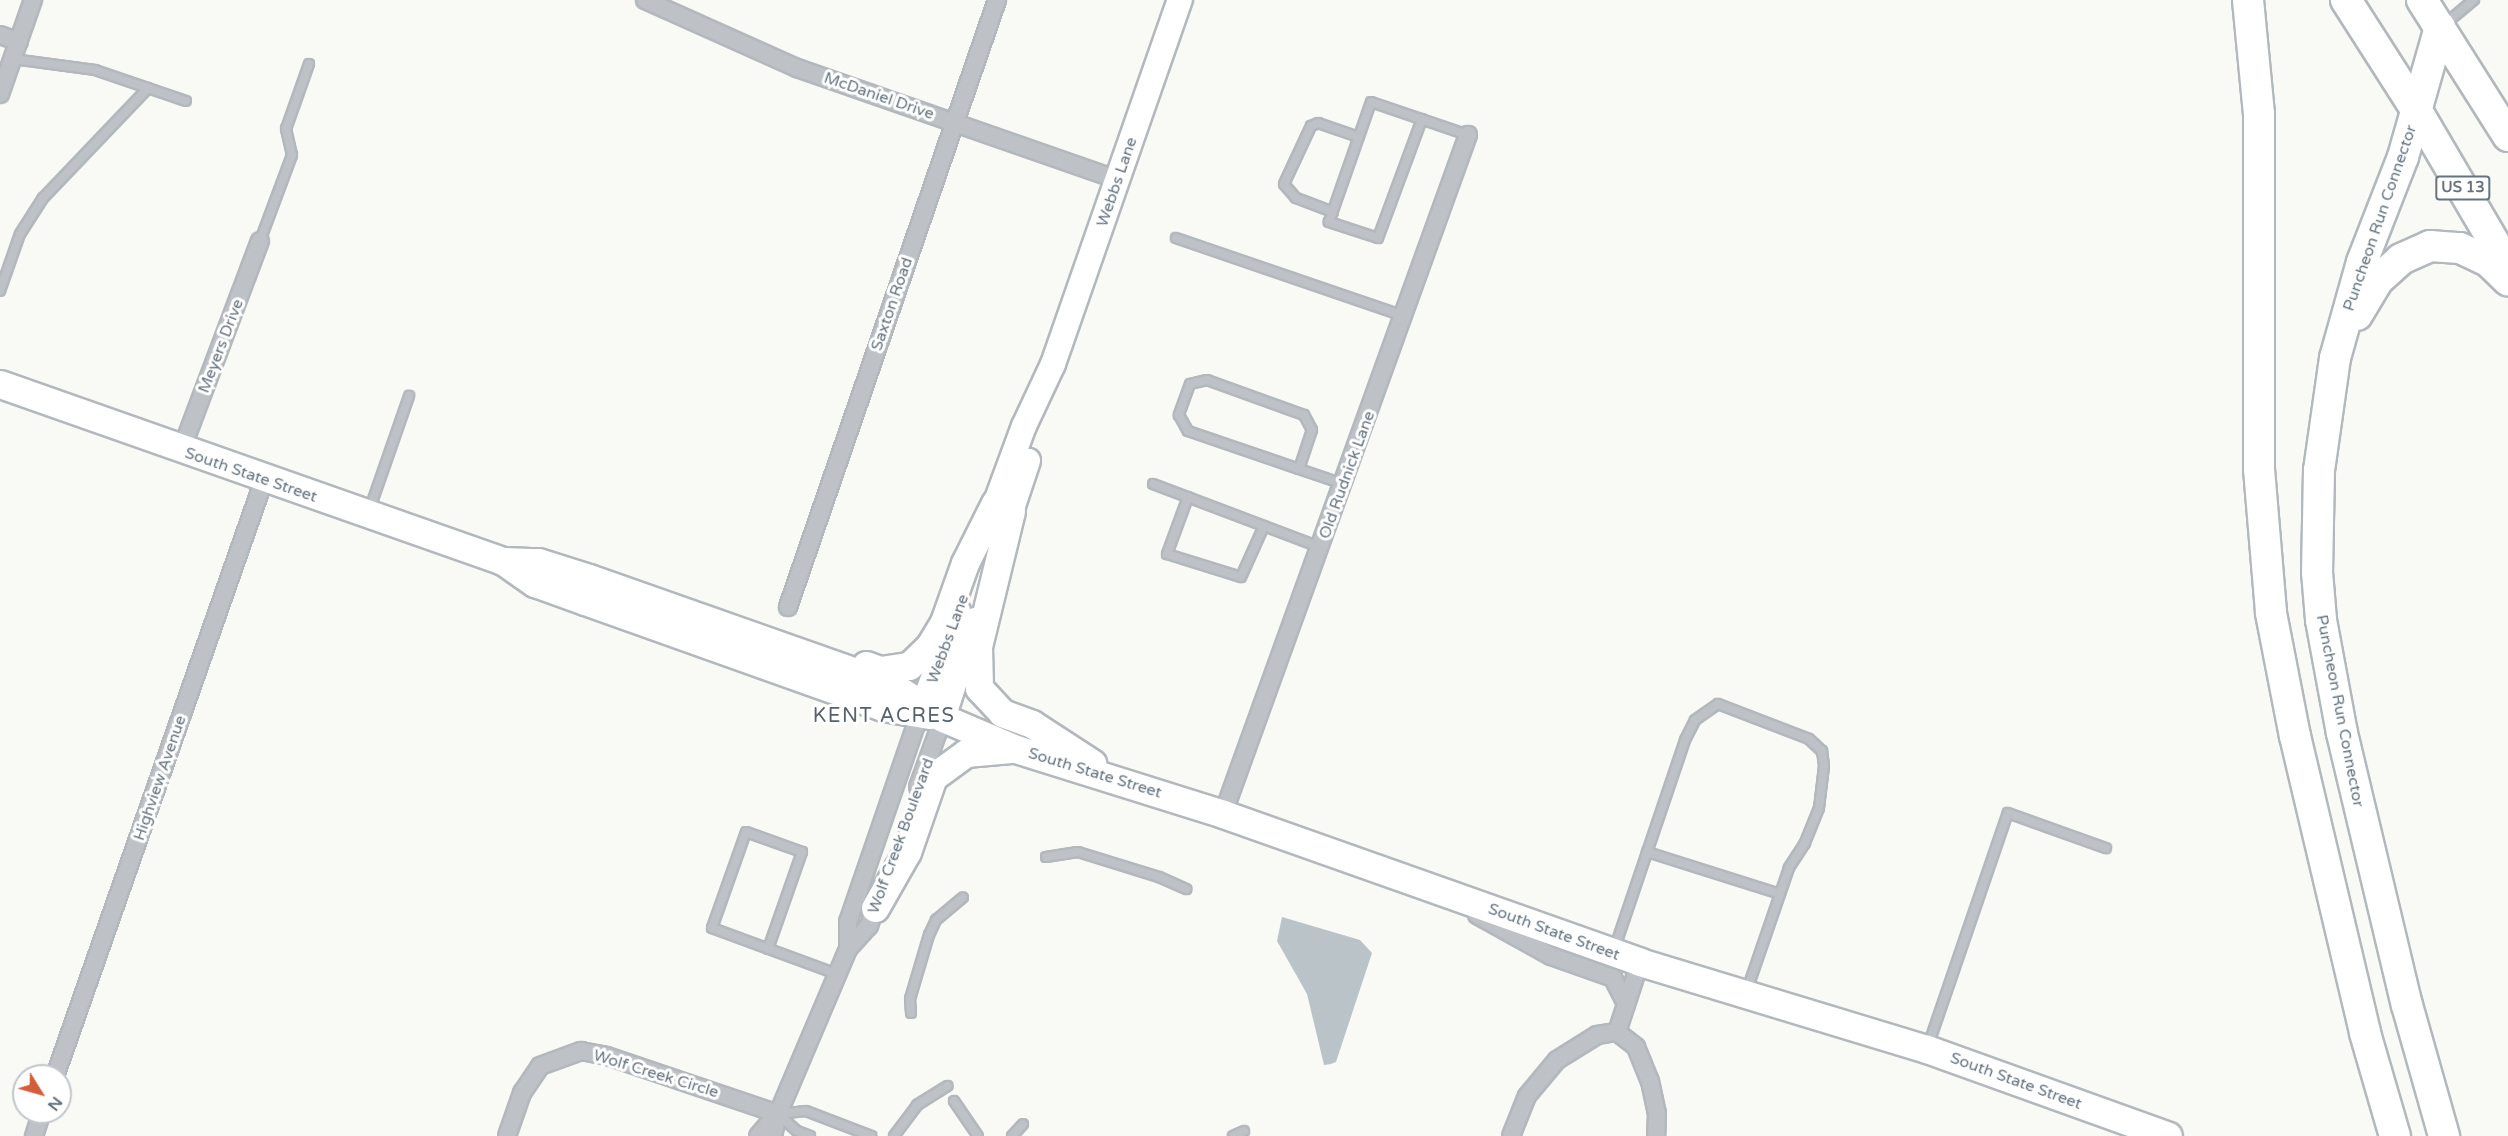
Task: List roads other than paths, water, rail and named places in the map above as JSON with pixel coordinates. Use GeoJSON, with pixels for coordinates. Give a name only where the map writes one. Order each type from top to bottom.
{"type":"FeatureCollection","features":[{"type":"Feature","properties":{"kind":"highway"},"geometry":{"type":"LineString","coordinates":[[2248,0],[2259,114],[2259,469],[2271,613],[2295,736],[2365,1033],[2396,1136]]}},
{"type":"Feature","properties":{"kind":"highway","name":"US 13"},"geometry":{"type":"LineString","coordinates":[[2346,0],[2417,111],[2508,267]]}},
{"type":"Feature","properties":{"kind":"highway"},"geometry":{"type":"LineString","coordinates":[[2422,0],[2508,136]]}},
{"type":"Feature","properties":{"kind":"highway","name":"Puncheon Run Connector"},"geometry":{"type":"LineString","coordinates":[[2440,27],[2417,111],[2362,262],[2335,358],[2319,481],[2317,572],[2320,620],[2342,733],[2383,906],[2444,1136]]}},
{"type":"Feature","properties":{"kind":"highway"},"geometry":{"type":"LineString","coordinates":[[2335,358],[2378,280],[2401,259],[2430,246],[2460,248],[2488,261],[2508,280]]}},
{"type":"Feature","properties":{"kind":"main road","name":"South State Street"},"geometry":{"type":"LineString","coordinates":[[0,384],[181,451],[503,561],[535,583],[883,707],[929,712]]}},
{"type":"Feature","properties":{"kind":"main road"},"geometry":{"type":"LineString","coordinates":[[681,610],[748,625],[880,670],[909,666],[936,637],[965,563],[1003,507]]}},
{"type":"Feature","properties":{"kind":"main road"},"geometry":{"type":"LineString","coordinates":[[1003,507],[978,646],[979,688],[1002,713],[1032,724],[1120,781]]}},
{"type":"Feature","properties":{"kind":"main road","name":"South State Street"},"geometry":{"type":"LineString","coordinates":[[503,561],[538,562],[681,610],[890,684],[929,712],[1016,749],[1223,814],[1640,962],[1927,1049],[2168,1136]]}},
{"type":"Feature","properties":{"kind":"main road"},"geometry":{"type":"LineString","coordinates":[[875,908],[907,852],[933,777],[966,753],[1016,749]]}},
{"type":"Feature","properties":{"kind":"street"},"geometry":{"type":"LineString","coordinates":[[0,94],[33,0]]}},
{"type":"Feature","properties":{"kind":"street","name":"Saxton Road"},"geometry":{"type":"LineString","coordinates":[[788,608],[997,0]]}},
{"type":"Feature","properties":{"kind":"street","name":"Webbs Lane"},"geometry":{"type":"LineString","coordinates":[[929,712],[1180,0]]}},
{"type":"Feature","properties":{"kind":"street","name":"McDaniel Drive"},"geometry":{"type":"LineString","coordinates":[[648,1],[797,68],[1118,180]]}},
{"type":"Feature","properties":{"kind":"street"},"geometry":{"type":"LineString","coordinates":[[0,35],[19,42]]}},
{"type":"Feature","properties":{"kind":"street","name":"Old Rudnick Lane"},"geometry":{"type":"LineString","coordinates":[[1223,814],[1468,135]]}},
{"type":"Feature","properties":{"kind":"street","name":"Meyers Drive"},"geometry":{"type":"LineString","coordinates":[[181,451],[261,241]]}},
{"type":"Feature","properties":{"kind":"street","name":"Highview Avenue"},"geometry":{"type":"LineString","coordinates":[[59,1064],[264,480]]}},
{"type":"Feature","properties":{"kind":"street","name":"Wolf Creek Boulevard"},"geometry":{"type":"LineString","coordinates":[[773,1136],[778,1114],[848,949],[869,926],[929,712]]}},
{"type":"Feature","properties":{"kind":"street","name":"Wolf Creek Boulevard"},"geometry":{"type":"LineString","coordinates":[[848,949],[848,922],[929,712]]}},
{"type":"Feature","properties":{"kind":"street"},"geometry":{"type":"LineString","coordinates":[[1427,886],[1551,956],[1613,978],[1626,1004]]}},
{"type":"Feature","properties":{"kind":"street"},"geometry":{"type":"LineString","coordinates":[[1617,1032],[1640,962]]}},
{"type":"Feature","properties":{"kind":"street"},"geometry":{"type":"LineString","coordinates":[[1511,1136],[1527,1096],[1546,1071],[1579,1045],[1597,1035],[1617,1032],[1636,1047],[1650,1081],[1657,1113],[1656,1136]]}},
{"type":"Feature","properties":{"kind":"street","name":"Wolf Creek Circle"},"geometry":{"type":"LineString","coordinates":[[507,1136],[522,1093],[540,1066],[581,1051],[607,1056],[778,1114]]}},
{"type":"Feature","properties":{"kind":"street","name":"Wolf Creek Boulevard"},"geometry":{"type":"LineString","coordinates":[[758,1136],[778,1114]]}},
{"type":"Feature","properties":{"kind":"lane"},"geometry":{"type":"LineString","coordinates":[[2440,27],[2474,0]]}},
{"type":"Feature","properties":{"kind":"lane"},"geometry":{"type":"LineString","coordinates":[[13,59],[95,70],[186,101]]}},
{"type":"Feature","properties":{"kind":"lane"},"geometry":{"type":"LineString","coordinates":[[261,241],[292,155],[286,129],[309,64]]}},
{"type":"Feature","properties":{"kind":"lane"},"geometry":{"type":"LineString","coordinates":[[0,291],[20,234],[43,198],[148,88]]}},
{"type":"Feature","properties":{"kind":"lane"},"geometry":{"type":"LineString","coordinates":[[1422,119],[1378,238],[1329,222],[1371,102],[1422,119],[1468,135]]}},
{"type":"Feature","properties":{"kind":"lane"},"geometry":{"type":"LineString","coordinates":[[1333,212],[1296,198],[1284,184],[1311,126],[1318,123],[1359,136]]}},
{"type":"Feature","properties":{"kind":"lane"},"geometry":{"type":"LineString","coordinates":[[1176,238],[1404,316]]}},
{"type":"Feature","properties":{"kind":"lane"},"geometry":{"type":"LineString","coordinates":[[1299,469],[1312,430],[1304,415],[1207,380],[1191,384],[1179,415],[1188,431],[1299,469],[1343,484]]}},
{"type":"Feature","properties":{"kind":"lane"},"geometry":{"type":"LineString","coordinates":[[368,515],[409,396]]}},
{"type":"Feature","properties":{"kind":"lane"},"geometry":{"type":"LineString","coordinates":[[1153,484],[1320,548]]}},
{"type":"Feature","properties":{"kind":"lane"},"geometry":{"type":"LineString","coordinates":[[1188,497],[1167,554],[1241,577],[1264,526]]}},
{"type":"Feature","properties":{"kind":"lane"},"geometry":{"type":"LineString","coordinates":[[1613,952],[1685,740],[1695,720],[1718,705],[1809,739],[1822,751],[1824,766],[1818,808],[1780,894],[1745,994]]}},
{"type":"Feature","properties":{"kind":"lane"},"geometry":{"type":"LineString","coordinates":[[1927,1049],[2008,813],[2106,848]]}},
{"type":"Feature","properties":{"kind":"lane"},"geometry":{"type":"LineString","coordinates":[[768,949],[802,852],[746,832],[712,928],[768,949],[837,974]]}},
{"type":"Feature","properties":{"kind":"lane"},"geometry":{"type":"LineString","coordinates":[[1046,857],[1078,852],[1159,877],[1186,889]]}},
{"type":"Feature","properties":{"kind":"lane"},"geometry":{"type":"LineString","coordinates":[[1647,852],[1780,894]]}},
{"type":"Feature","properties":{"kind":"lane"},"geometry":{"type":"LineString","coordinates":[[911,1013],[910,999],[929,935],[936,920],[963,897]]}},
{"type":"Feature","properties":{"kind":"lane"},"geometry":{"type":"LineString","coordinates":[[894,1136],[917,1105],[947,1086]]}},
{"type":"Feature","properties":{"kind":"lane"},"geometry":{"type":"LineString","coordinates":[[954,1101],[978,1136]]}},
{"type":"Feature","properties":{"kind":"lane"},"geometry":{"type":"LineString","coordinates":[[778,1114],[806,1111],[871,1136]]}},
{"type":"Feature","properties":{"kind":"lane"},"geometry":{"type":"LineString","coordinates":[[778,1114],[796,1131],[810,1136]]}},
{"type":"Feature","properties":{"kind":"lane"},"geometry":{"type":"LineString","coordinates":[[1012,1136],[1023,1124]]}},
{"type":"Feature","properties":{"kind":"lane"},"geometry":{"type":"LineString","coordinates":[[1233,1136],[1244,1131]]}},
{"type":"Feature","properties":{"kind":"district","name":"KENT ACRES"},"geometry":{"type":"Point","coordinates":[884,716]}}]}
